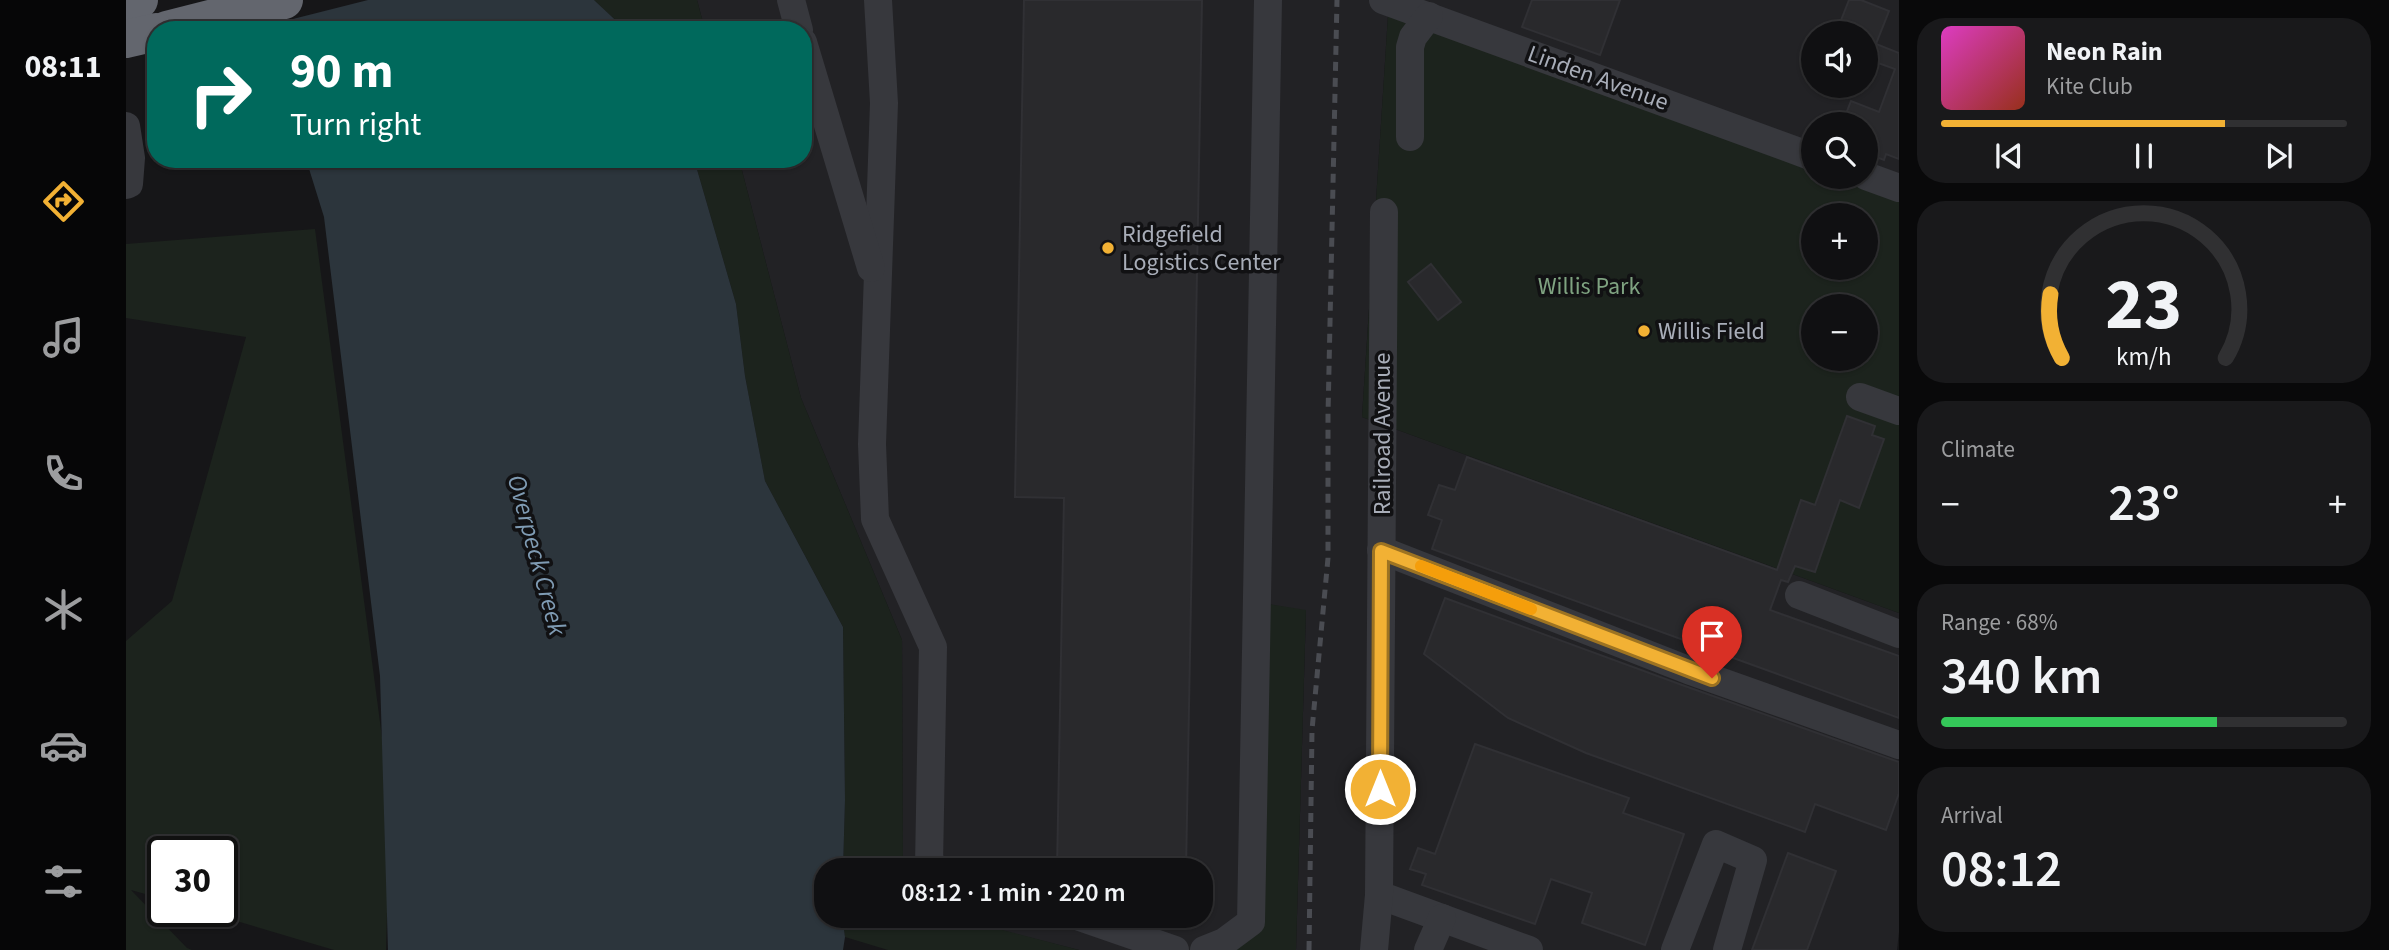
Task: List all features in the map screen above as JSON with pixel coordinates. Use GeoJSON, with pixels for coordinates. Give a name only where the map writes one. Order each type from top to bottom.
{"type":"FeatureCollection","features":[{"type":"Feature","properties":{"kind":"highway"},"geometry":{"type":"LineString","coordinates":[[133,33],[139,0]]}},
{"type":"Feature","properties":{"kind":"highway"},"geometry":{"type":"LineString","coordinates":[[201,21],[284,0]]}},
{"type":"Feature","properties":{"kind":"street"},"geometry":{"type":"LineString","coordinates":[[791,0],[797,21]]}},
{"type":"Feature","properties":{"kind":"street"},"geometry":{"type":"LineString","coordinates":[[878,0],[884,103],[872,444],[875,519],[933,647],[929,858]]}},
{"type":"Feature","properties":{"kind":"street"},"geometry":{"type":"LineString","coordinates":[[1204,950],[1224,942],[1251,922],[1268,0]]}},
{"type":"Feature","properties":{"kind":"street","name":"Linden Avenue"},"geometry":{"type":"LineString","coordinates":[[1383,0],[1801,153]]}},
{"type":"Feature","properties":{"kind":"street"},"geometry":{"type":"LineString","coordinates":[[1410,137],[1410,47],[1413,37],[1429,16]]}},
{"type":"Feature","properties":{"kind":"street"},"geometry":{"type":"LineString","coordinates":[[812,73],[878,292]]}},
{"type":"Feature","properties":{"kind":"street"},"geometry":{"type":"LineString","coordinates":[[126,127],[131,158],[129,184],[126,185]]}},
{"type":"Feature","properties":{"kind":"street"},"geometry":{"type":"LineString","coordinates":[[1878,180],[1899,188]]}},
{"type":"Feature","properties":{"kind":"street","name":"Railroad Avenue"},"geometry":{"type":"LineString","coordinates":[[1374,950],[1379,895],[1384,212]]}},
{"type":"Feature","properties":{"kind":"street"},"geometry":{"type":"LineString","coordinates":[[1860,397],[1899,411]]}},
{"type":"Feature","properties":{"kind":"street"},"geometry":{"type":"LineString","coordinates":[[1381,551],[1688,670],[1899,745]]}},
{"type":"Feature","properties":{"kind":"street"},"geometry":{"type":"LineString","coordinates":[[1799,595],[1899,634]]}},
{"type":"Feature","properties":{"kind":"street"},"geometry":{"type":"LineString","coordinates":[[1675,950],[1716,844],[1753,860],[1727,950]]}},
{"type":"Feature","properties":{"kind":"street"},"geometry":{"type":"LineString","coordinates":[[1379,895],[1529,950]]}},
{"type":"Feature","properties":{"kind":"street"},"geometry":{"type":"LineString","coordinates":[[1428,950],[1442,918]]}},
{"type":"Feature","properties":{"kind":"street"},"geometry":{"type":"LineString","coordinates":[[1112,928],[1175,950]]}},
{"type":"Feature","properties":{"kind":"shaded area"},"geometry":{"type":"Polygon","coordinates":[[[697,0],[1389,0],[1362,417],[1899,613],[1897,950],[1296,950],[1306,611],[1257,602],[1251,922],[1215,950],[1079,950],[993,928],[1213,928],[1213,858],[903,858],[902,640],[801,398],[741,168],[812,168],[812,21],[703,21],[697,0]]]}},
{"type":"Feature","properties":{"kind":"shaded area"},"geometry":{"type":"Polygon","coordinates":[[[1400,0],[1899,0],[1899,190],[1878,182],[1878,112],[1801,112],[1801,152],[1400,0]]]}},
{"type":"Feature","properties":{"kind":"green space"},"geometry":{"type":"Polygon","coordinates":[[[594,0],[697,0],[703,21],[616,21],[594,0]]]}},
{"type":"Feature","properties":{"kind":"green space","name":"Willis Park"},"geometry":{"type":"Polygon","coordinates":[[[1389,0],[1801,153],[1801,189],[1878,189],[1878,182],[1899,190],[1899,613],[1362,417],[1389,0]]]}},
{"type":"Feature","properties":{"kind":"green space"},"geometry":{"type":"Polygon","coordinates":[[[697,168],[741,168],[801,398],[902,640],[903,858],[843,858],[843,627],[765,481],[745,376],[736,304],[697,168]]]}},
{"type":"Feature","properties":{"kind":"green space"},"geometry":{"type":"Polygon","coordinates":[[[315,229],[390,798],[386,950],[334,950],[238,922],[238,836],[147,836],[147,894],[131,890],[147,907],[147,927],[167,927],[192,950],[126,950],[126,641],[172,601],[246,337],[126,318],[126,244],[315,229]]]}},
{"type":"Feature","properties":{"kind":"green space"},"geometry":{"type":"Polygon","coordinates":[[[1256,602],[1306,610],[1296,950],[1215,950],[1251,922],[1256,602]]]}},
{"type":"Feature","properties":{"kind":"green space"},"geometry":{"type":"Polygon","coordinates":[[[844,928],[995,928],[1079,950],[888,950],[845,937],[844,928]]]}},
{"type":"Feature","properties":{"kind":"water"},"geometry":{"type":"Polygon","coordinates":[[[282,0],[594,0],[616,21],[288,21],[282,0]]]}},
{"type":"Feature","properties":{"kind":"water","name":"Overpeck Creek"},"geometry":{"type":"Polygon","coordinates":[[[309,168],[697,168],[736,304],[745,376],[765,481],[843,627],[843,858],[814,858],[814,928],[844,928],[843,950],[388,950],[380,676],[324,217],[309,168]]]}},
{"type":"Feature","properties":{"kind":"pier"},"geometry":{"type":"Polygon","coordinates":[[[278,0],[368,0],[285,21],[278,0]]]}},
{"type":"Feature","properties":{"kind":"building","name":"Ridgefield Logistics Center"},"geometry":{"type":"Polygon","coordinates":[[[1024,0],[1202,0],[1186,858],[1057,858],[1064,498],[1015,497],[1024,0]]]}},
{"type":"Feature","properties":{"kind":"building"},"geometry":{"type":"Polygon","coordinates":[[[1532,0],[1620,0],[1600,55],[1522,27],[1532,0]]]}},
{"type":"Feature","properties":{"kind":"building"},"geometry":{"type":"Polygon","coordinates":[[[1849,0],[1861,0],[1889,11],[1878,39],[1878,21],[1841,21],[1849,0]]]}},
{"type":"Feature","properties":{"kind":"building"},"geometry":{"type":"Polygon","coordinates":[[[1878,45],[1899,53],[1899,159],[1886,154],[1884,160],[1878,158],[1878,112],[1847,112],[1851,101],[1879,112],[1895,69],[1878,63],[1878,45]]]}},
{"type":"Feature","properties":{"kind":"building"},"geometry":{"type":"Polygon","coordinates":[[[1431,264],[1461,302],[1438,320],[1408,282],[1431,264]]]}},
{"type":"Feature","properties":{"kind":"building"},"geometry":{"type":"Polygon","coordinates":[[[1847,416],[1875,426],[1872,435],[1884,439],[1859,508],[1840,500],[1815,572],[1795,566],[1788,582],[1781,580],[1770,610],[1899,656],[1899,718],[1432,549],[1442,520],[1428,515],[1439,485],[1455,490],[1467,457],[1777,570],[1801,500],[1815,505],[1847,416]]]}},
{"type":"Feature","properties":{"kind":"building"},"geometry":{"type":"Polygon","coordinates":[[[1445,598],[1899,762],[1899,793],[1886,830],[1815,804],[1805,832],[1586,753],[1508,718],[1424,654],[1445,598]]]}},
{"type":"Feature","properties":{"kind":"building"},"geometry":{"type":"Polygon","coordinates":[[[1475,744],[1629,798],[1623,813],[1684,834],[1645,945],[1582,923],[1592,893],[1551,879],[1535,924],[1422,885],[1426,874],[1410,869],[1418,848],[1435,854],[1475,744]]]}},
{"type":"Feature","properties":{"kind":"building"},"geometry":{"type":"Polygon","coordinates":[[[1788,853],[1836,871],[1807,950],[1752,950],[1788,853]]]}},
{"type":"Feature","properties":{"kind":"railway"},"geometry":{"type":"LineString","coordinates":[[1309,950],[1312,730],[1328,558],[1328,415],[1337,0]]}},
{"type":"Feature","properties":{"kind":"slow traffic"},"geometry":{"type":"LineString","coordinates":[[1421,566],[1531,609]]}},
{"type":"Feature","properties":{"kind":"place","name":"Ridgefield Logistics Center"},"geometry":{"type":"Point","coordinates":[1108,248]}},
{"type":"Feature","properties":{"kind":"place","name":"Willis Field"},"geometry":{"type":"Point","coordinates":[1644,331]}},
{"type":"Feature","properties":{"kind":"route"},"geometry":{"type":"LineString","coordinates":[[1380,789],[1381,551],[1712,678]]}}]}
